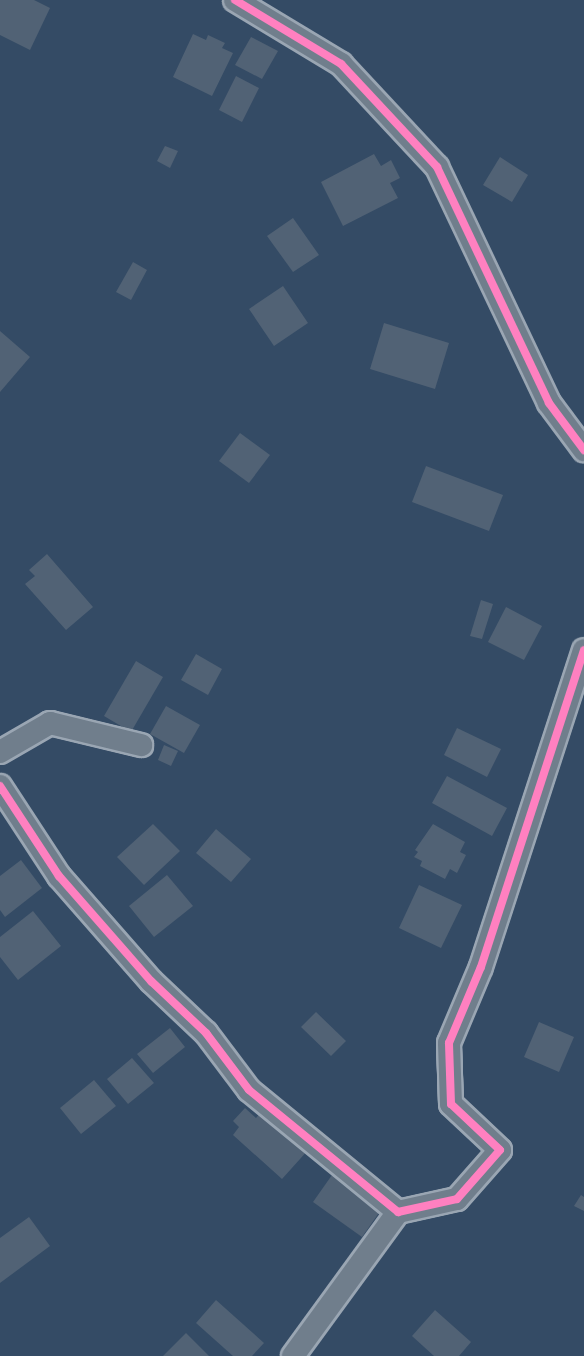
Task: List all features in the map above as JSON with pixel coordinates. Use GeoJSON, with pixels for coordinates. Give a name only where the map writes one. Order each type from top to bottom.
{"type":"FeatureCollection","features":[{"type":"Feature","properties":{"kind":"street"},"geometry":{"type":"LineString","coordinates":[[235,0],[341,64],[437,166],[549,403],[584,450]]}},
{"type":"Feature","properties":{"kind":"street"},"geometry":{"type":"LineString","coordinates":[[293,1356],[398,1212],[457,1199],[500,1150],[451,1104],[449,1043],[481,968],[584,650]]}},
{"type":"Feature","properties":{"kind":"street"},"geometry":{"type":"LineString","coordinates":[[0,752],[50,723],[141,745]]}},
{"type":"Feature","properties":{"kind":"street"},"geometry":{"type":"LineString","coordinates":[[0,786],[58,876],[151,981],[206,1033],[249,1090],[398,1212]]}},
{"type":"Feature","properties":{"kind":"building"},"geometry":{"type":"Polygon","coordinates":[[[0,0],[34,0],[50,8],[30,50],[0,35],[0,0]]]}},
{"type":"Feature","properties":{"kind":"building"},"geometry":{"type":"Polygon","coordinates":[[[193,34],[206,40],[208,35],[225,43],[222,48],[233,53],[212,96],[173,77],[193,34]]]}},
{"type":"Feature","properties":{"kind":"building"},"geometry":{"type":"Polygon","coordinates":[[[251,37],[278,51],[262,79],[235,65],[251,37]]]}},
{"type":"Feature","properties":{"kind":"building"},"geometry":{"type":"Polygon","coordinates":[[[236,76],[259,88],[242,122],[219,110],[236,76]]]}},
{"type":"Feature","properties":{"kind":"building"},"geometry":{"type":"Polygon","coordinates":[[[165,146],[178,151],[170,168],[157,161],[165,146]]]}},
{"type":"Feature","properties":{"kind":"building"},"geometry":{"type":"Polygon","coordinates":[[[374,154],[381,166],[391,160],[400,178],[390,183],[398,198],[343,226],[321,182],[374,154]]]}},
{"type":"Feature","properties":{"kind":"building"},"geometry":{"type":"Polygon","coordinates":[[[500,157],[528,175],[512,202],[483,185],[500,157]]]}},
{"type":"Feature","properties":{"kind":"building"},"geometry":{"type":"Polygon","coordinates":[[[293,218],[319,255],[293,272],[267,236],[293,218]]]}},
{"type":"Feature","properties":{"kind":"building"},"geometry":{"type":"Polygon","coordinates":[[[133,262],[147,270],[131,300],[116,292],[133,262]]]}},
{"type":"Feature","properties":{"kind":"building"},"geometry":{"type":"Polygon","coordinates":[[[283,286],[308,323],[274,346],[249,309],[283,286]]]}},
{"type":"Feature","properties":{"kind":"building"},"geometry":{"type":"Polygon","coordinates":[[[384,323],[449,343],[435,389],[370,369],[384,323]]]}},
{"type":"Feature","properties":{"kind":"building"},"geometry":{"type":"Polygon","coordinates":[[[0,331],[30,357],[0,392],[0,331]]]}},
{"type":"Feature","properties":{"kind":"building"},"geometry":{"type":"Polygon","coordinates":[[[240,433],[270,455],[249,483],[219,461],[240,433]]]}},
{"type":"Feature","properties":{"kind":"building"},"geometry":{"type":"Polygon","coordinates":[[[426,466],[503,495],[489,531],[412,502],[426,466]]]}},
{"type":"Feature","properties":{"kind":"building"},"geometry":{"type":"Polygon","coordinates":[[[47,554],[93,607],[66,630],[25,584],[35,576],[29,570],[47,554]]]}},
{"type":"Feature","properties":{"kind":"building"},"geometry":{"type":"Polygon","coordinates":[[[481,600],[493,604],[482,639],[470,636],[481,600]]]}},
{"type":"Feature","properties":{"kind":"building"},"geometry":{"type":"Polygon","coordinates":[[[506,607],[542,626],[524,660],[488,642],[506,607]]]}},
{"type":"Feature","properties":{"kind":"building"},"geometry":{"type":"Polygon","coordinates":[[[196,654],[222,669],[208,695],[181,680],[196,654]]]}},
{"type":"Feature","properties":{"kind":"building"},"geometry":{"type":"Polygon","coordinates":[[[136,661],[163,677],[131,732],[104,716],[136,661]]]}},
{"type":"Feature","properties":{"kind":"building"},"geometry":{"type":"Polygon","coordinates":[[[166,706],[200,725],[184,753],[150,734],[166,706]]]}},
{"type":"Feature","properties":{"kind":"building"},"geometry":{"type":"Polygon","coordinates":[[[457,728],[501,749],[487,777],[444,755],[457,728]]]}},
{"type":"Feature","properties":{"kind":"building"},"geometry":{"type":"Polygon","coordinates":[[[164,745],[178,751],[171,766],[158,760],[164,745]]]}},
{"type":"Feature","properties":{"kind":"building"},"geometry":{"type":"Polygon","coordinates":[[[447,776],[507,808],[492,836],[432,803],[447,776]]]}},
{"type":"Feature","properties":{"kind":"building"},"geometry":{"type":"Polygon","coordinates":[[[153,824],[180,851],[144,885],[117,857],[153,824]]]}},
{"type":"Feature","properties":{"kind":"building"},"geometry":{"type":"Polygon","coordinates":[[[433,824],[465,842],[460,852],[466,855],[457,873],[450,869],[445,879],[420,866],[422,861],[414,857],[418,852],[415,850],[433,824]]]}},
{"type":"Feature","properties":{"kind":"building"},"geometry":{"type":"Polygon","coordinates":[[[216,829],[251,859],[231,882],[196,853],[216,829]]]}},
{"type":"Feature","properties":{"kind":"building"},"geometry":{"type":"Polygon","coordinates":[[[21,860],[42,888],[5,917],[0,910],[0,876],[21,860]]]}},
{"type":"Feature","properties":{"kind":"building"},"geometry":{"type":"Polygon","coordinates":[[[167,875],[193,906],[154,937],[129,906],[167,875]]]}},
{"type":"Feature","properties":{"kind":"building"},"geometry":{"type":"Polygon","coordinates":[[[419,885],[462,905],[441,948],[399,928],[419,885]]]}},
{"type":"Feature","properties":{"kind":"building"},"geometry":{"type":"Polygon","coordinates":[[[33,911],[61,946],[18,980],[0,957],[0,937],[33,911]]]}},
{"type":"Feature","properties":{"kind":"building"},"geometry":{"type":"Polygon","coordinates":[[[316,1012],[346,1041],[331,1056],[301,1027],[316,1012]]]}},
{"type":"Feature","properties":{"kind":"building"},"geometry":{"type":"Polygon","coordinates":[[[539,1022],[574,1037],[559,1072],[524,1057],[539,1022]]]}},
{"type":"Feature","properties":{"kind":"building"},"geometry":{"type":"Polygon","coordinates":[[[170,1028],[185,1047],[153,1073],[137,1054],[170,1028]]]}},
{"type":"Feature","properties":{"kind":"building"},"geometry":{"type":"Polygon","coordinates":[[[132,1058],[154,1083],[128,1104],[107,1079],[132,1058]]]}},
{"type":"Feature","properties":{"kind":"building"},"geometry":{"type":"Polygon","coordinates":[[[94,1080],[116,1106],[81,1134],[60,1108],[94,1080]]]}},
{"type":"Feature","properties":{"kind":"building"},"geometry":{"type":"Polygon","coordinates":[[[245,1108],[256,1118],[264,1109],[309,1149],[282,1179],[233,1135],[239,1127],[233,1121],[245,1108]]]}},
{"type":"Feature","properties":{"kind":"building"},"geometry":{"type":"Polygon","coordinates":[[[332,1175],[381,1210],[362,1237],[313,1202],[332,1175]]]}},
{"type":"Feature","properties":{"kind":"building"},"geometry":{"type":"Polygon","coordinates":[[[581,1195],[584,1197],[584,1211],[574,1206],[581,1195]]]}},
{"type":"Feature","properties":{"kind":"building"},"geometry":{"type":"Polygon","coordinates":[[[29,1217],[50,1246],[0,1283],[0,1238],[29,1217]]]}},
{"type":"Feature","properties":{"kind":"building"},"geometry":{"type":"Polygon","coordinates":[[[216,1300],[264,1343],[252,1356],[233,1356],[196,1323],[216,1300]]]}},
{"type":"Feature","properties":{"kind":"building"},"geometry":{"type":"Polygon","coordinates":[[[435,1310],[471,1342],[459,1356],[434,1356],[412,1336],[435,1310]]]}},
{"type":"Feature","properties":{"kind":"building"},"geometry":{"type":"Polygon","coordinates":[[[186,1333],[209,1356],[163,1356],[186,1333]]]}},
{"type":"Feature","properties":{"kind":"cycle path"},"geometry":{"type":"LineString","coordinates":[[235,0],[341,64],[437,167],[549,403],[584,450]]}},
{"type":"Feature","properties":{"kind":"cycle path"},"geometry":{"type":"LineString","coordinates":[[0,786],[59,876],[151,981],[206,1033],[249,1090],[398,1212],[457,1199],[500,1150],[451,1104],[449,1043],[481,967],[584,650]]}}]}
